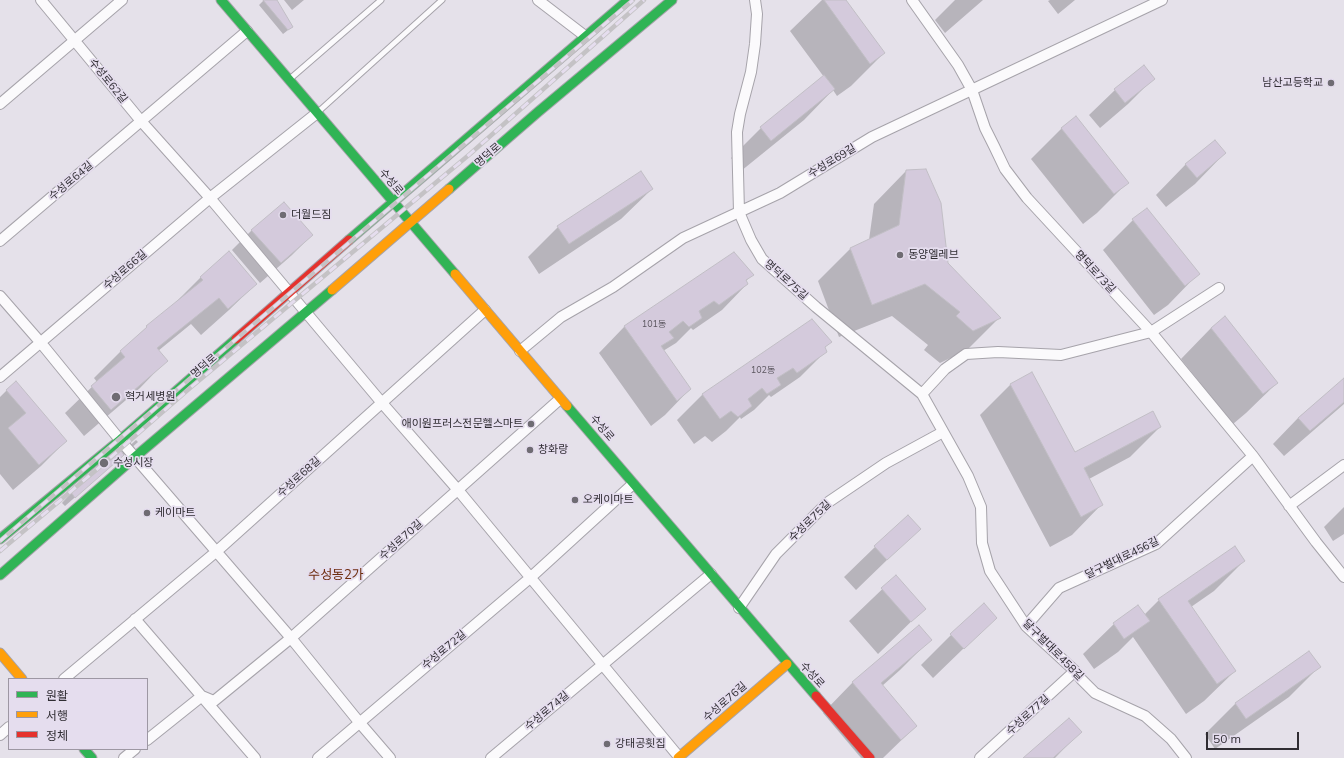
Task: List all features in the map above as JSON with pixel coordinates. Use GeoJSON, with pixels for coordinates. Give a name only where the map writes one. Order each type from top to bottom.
{"type":"FeatureCollection","features":[{"type":"Feature","properties":{"kind":"main road","name":"수성로"},"geometry":{"type":"LineString","coordinates":[[220,0],[787,664],[870,758]]}},
{"type":"Feature","properties":{"kind":"main road","name":"명덕로"},"geometry":{"type":"LineString","coordinates":[[0,539],[120,440],[289,292],[628,0]]}},
{"type":"Feature","properties":{"kind":"main road","name":"명덕로"},"geometry":{"type":"LineString","coordinates":[[0,575],[135,457],[306,313],[544,107],[672,0]]}},
{"type":"Feature","properties":{"kind":"main road"},"geometry":{"type":"LineString","coordinates":[[0,653],[21,678]]}},
{"type":"Feature","properties":{"kind":"main road","name":"수성로76길"},"geometry":{"type":"LineString","coordinates":[[679,757],[787,664]]}},
{"type":"Feature","properties":{"kind":"main road"},"geometry":{"type":"LineString","coordinates":[[85,750],[92,758]]}},
{"type":"Feature","properties":{"kind":"street","name":"수성로62길"},"geometry":{"type":"LineString","coordinates":[[41,0],[141,121]]}},
{"type":"Feature","properties":{"kind":"street"},"geometry":{"type":"LineString","coordinates":[[0,104],[122,0]]}},
{"type":"Feature","properties":{"kind":"street"},"geometry":{"type":"LineString","coordinates":[[538,0],[585,36]]}},
{"type":"Feature","properties":{"kind":"street","name":"명덕로75길"},"geometry":{"type":"LineString","coordinates":[[755,0],[757,14],[755,44],[751,72],[740,114],[738,132],[739,212],[751,240],[762,259],[816,307],[922,394]]}},
{"type":"Feature","properties":{"kind":"street","name":"명덕로73길"},"geometry":{"type":"LineString","coordinates":[[912,0],[958,65],[972,90],[985,128],[994,146],[1006,169],[1026,198],[1151,332]]}},
{"type":"Feature","properties":{"kind":"street","name":"수성로69길"},"geometry":{"type":"LineString","coordinates":[[520,351],[561,317],[613,288],[683,238],[780,193],[872,137],[1162,0]]}},
{"type":"Feature","properties":{"kind":"street","name":"수성로64길"},"geometry":{"type":"LineString","coordinates":[[0,241],[247,31]]}},
{"type":"Feature","properties":{"kind":"street","name":"수성로66길"},"geometry":{"type":"LineString","coordinates":[[0,377],[210,198],[317,113]]}},
{"type":"Feature","properties":{"kind":"street"},"geometry":{"type":"LineString","coordinates":[[141,121],[210,198],[382,403],[458,490],[679,757]]}},
{"type":"Feature","properties":{"kind":"street"},"geometry":{"type":"LineString","coordinates":[[922,394],[945,369],[966,354],[998,352],[1061,355],[1151,332],[1219,288]]}},
{"type":"Feature","properties":{"kind":"street"},"geometry":{"type":"LineString","coordinates":[[0,296],[41,343],[120,440],[291,638],[390,758]]}},
{"type":"Feature","properties":{"kind":"street","name":"수성로68길"},"geometry":{"type":"LineString","coordinates":[[65,678],[217,551],[485,310]]}},
{"type":"Feature","properties":{"kind":"street"},"geometry":{"type":"LineString","coordinates":[[1151,332],[1253,456],[1316,542],[1344,577]]}},
{"type":"Feature","properties":{"kind":"street","name":"달구벌대로458길"},"geometry":{"type":"LineString","coordinates":[[922,394],[968,476],[981,507],[982,543],[990,571],[1026,626],[1075,671],[1095,693],[1145,716],[1171,739],[1186,758]]}},
{"type":"Feature","properties":{"kind":"street","name":"수성로70길"},"geometry":{"type":"LineString","coordinates":[[202,696],[214,701],[291,638],[560,398]]}},
{"type":"Feature","properties":{"kind":"street","name":"수성로75길"},"geometry":{"type":"LineString","coordinates":[[739,608],[776,554],[827,503],[886,463],[943,432]]}},
{"type":"Feature","properties":{"kind":"street","name":"달구벌대로456길"},"geometry":{"type":"LineString","coordinates":[[1026,626],[1059,588],[1156,544],[1253,456]]}},
{"type":"Feature","properties":{"kind":"street"},"geometry":{"type":"LineString","coordinates":[[1289,506],[1344,465]]}},
{"type":"Feature","properties":{"kind":"street","name":"수성로72길"},"geometry":{"type":"LineString","coordinates":[[318,758],[530,578],[633,484]]}},
{"type":"Feature","properties":{"kind":"street","name":"수성로74길"},"geometry":{"type":"LineString","coordinates":[[491,758],[711,574]]}},
{"type":"Feature","properties":{"kind":"street"},"geometry":{"type":"LineString","coordinates":[[135,619],[254,758]]}},
{"type":"Feature","properties":{"kind":"street","name":"수성로77길"},"geometry":{"type":"LineString","coordinates":[[980,758],[1075,671]]}},
{"type":"Feature","properties":{"kind":"street"},"geometry":{"type":"LineString","coordinates":[[148,739],[202,696]]}},
{"type":"Feature","properties":{"kind":"street"},"geometry":{"type":"LineString","coordinates":[[0,735],[8,728]]}},
{"type":"Feature","properties":{"kind":"street"},"geometry":{"type":"LineString","coordinates":[[124,758],[134,750]]}},
{"type":"Feature","properties":{"kind":"lane"},"geometry":{"type":"LineString","coordinates":[[289,80],[380,0]]}},
{"type":"Feature","properties":{"kind":"lane"},"geometry":{"type":"LineString","coordinates":[[317,113],[442,0]]}},
{"type":"Feature","properties":{"kind":"building"},"geometry":{"type":"Polygon","coordinates":[[[263,0],[277,0],[293,27],[288,30],[263,0]]]}},
{"type":"Feature","properties":{"kind":"building"},"geometry":{"type":"Polygon","coordinates":[[[824,0],[846,0],[885,53],[870,64],[824,0]]]}},
{"type":"Feature","properties":{"kind":"building"},"geometry":{"type":"Polygon","coordinates":[[[1144,65],[1155,79],[1125,103],[1114,89],[1144,65]]]}},
{"type":"Feature","properties":{"kind":"building"},"geometry":{"type":"Polygon","coordinates":[[[824,75],[835,89],[771,141],[760,127],[824,75]]]}},
{"type":"Feature","properties":{"kind":"building"},"geometry":{"type":"Polygon","coordinates":[[[1076,116],[1129,183],[1114,194],[1061,128],[1076,116]]]}},
{"type":"Feature","properties":{"kind":"building"},"geometry":{"type":"Polygon","coordinates":[[[1215,140],[1226,153],[1197,178],[1185,164],[1215,140]]]}},
{"type":"Feature","properties":{"kind":"building","name":"동양엘레브"},"geometry":{"type":"Polygon","coordinates":[[[926,169],[941,203],[948,263],[1001,318],[973,331],[956,316],[960,312],[925,284],[872,305],[850,248],[899,225],[906,170],[926,169]]]}},
{"type":"Feature","properties":{"kind":"building"},"geometry":{"type":"Polygon","coordinates":[[[641,171],[653,189],[569,244],[557,226],[641,171]]]}},
{"type":"Feature","properties":{"kind":"building"},"geometry":{"type":"Polygon","coordinates":[[[284,202],[313,235],[281,263],[251,230],[284,202]]]}},
{"type":"Feature","properties":{"kind":"building"},"geometry":{"type":"Polygon","coordinates":[[[1147,208],[1200,274],[1185,286],[1132,219],[1147,208]]]}},
{"type":"Feature","properties":{"kind":"building"},"geometry":{"type":"Polygon","coordinates":[[[229,251],[257,284],[228,309],[219,298],[157,348],[168,361],[111,410],[91,386],[125,357],[120,351],[147,327],[146,326],[203,280],[200,277],[229,251]]]}},
{"type":"Feature","properties":{"kind":"building"},"geometry":{"type":"Polygon","coordinates":[[[734,252],[754,275],[746,280],[748,284],[719,305],[714,301],[699,311],[702,318],[689,327],[683,321],[669,332],[674,338],[661,346],[691,389],[677,401],[624,326],[734,252]]]}},
{"type":"Feature","properties":{"kind":"building"},"geometry":{"type":"Polygon","coordinates":[[[1225,316],[1278,383],[1263,394],[1211,328],[1225,316]]]}},
{"type":"Feature","properties":{"kind":"building"},"geometry":{"type":"Polygon","coordinates":[[[812,319],[832,342],[825,347],[827,352],[797,373],[793,368],[777,378],[781,385],[767,394],[762,388],[748,399],[752,406],[738,417],[731,411],[720,419],[702,394],[812,319]]]}},
{"type":"Feature","properties":{"kind":"building"},"geometry":{"type":"Polygon","coordinates":[[[1032,372],[1075,452],[1153,411],[1161,427],[1084,468],[1103,505],[1081,517],[1010,384],[1032,372]]]}},
{"type":"Feature","properties":{"kind":"building"},"geometry":{"type":"Polygon","coordinates":[[[1344,378],[1344,402],[1310,431],[1298,418],[1344,378]]]}},
{"type":"Feature","properties":{"kind":"building"},"geometry":{"type":"Polygon","coordinates":[[[16,381],[67,441],[39,465],[8,428],[26,413],[6,390],[16,381]]]}},
{"type":"Feature","properties":{"kind":"building"},"geometry":{"type":"Polygon","coordinates":[[[121,451],[124,455],[75,498],[71,492],[121,451]]]}},
{"type":"Feature","properties":{"kind":"building"},"geometry":{"type":"Polygon","coordinates":[[[908,515],[921,529],[887,560],[874,546],[908,515]]]}},
{"type":"Feature","properties":{"kind":"building"},"geometry":{"type":"Polygon","coordinates":[[[1235,546],[1245,561],[1188,601],[1236,671],[1217,684],[1158,599],[1235,546]]]}},
{"type":"Feature","properties":{"kind":"building"},"geometry":{"type":"Polygon","coordinates":[[[896,575],[926,609],[911,622],[881,588],[896,575]]]}},
{"type":"Feature","properties":{"kind":"building"},"geometry":{"type":"Polygon","coordinates":[[[984,603],[997,618],[964,649],[950,634],[984,603]]]}},
{"type":"Feature","properties":{"kind":"building"},"geometry":{"type":"Polygon","coordinates":[[[1138,605],[1150,621],[1124,639],[1113,623],[1138,605]]]}},
{"type":"Feature","properties":{"kind":"building"},"geometry":{"type":"Polygon","coordinates":[[[919,625],[932,640],[881,683],[917,726],[901,740],[852,682],[919,625]]]}},
{"type":"Feature","properties":{"kind":"building"},"geometry":{"type":"Polygon","coordinates":[[[1309,651],[1321,667],[1246,719],[1235,703],[1309,651]]]}},
{"type":"Feature","properties":{"kind":"building"},"geometry":{"type":"Polygon","coordinates":[[[1069,718],[1082,732],[1053,758],[1023,758],[1069,718]]]}},
{"type":"Feature","properties":{"kind":"railway"},"geometry":{"type":"LineString","coordinates":[[0,541],[633,0]]}},
{"type":"Feature","properties":{"kind":"railway"},"geometry":{"type":"LineString","coordinates":[[0,551],[190,388],[470,154],[644,0]]}},
{"type":"Feature","properties":{"kind":"traffic: fast"},"geometry":{"type":"LineString","coordinates":[[221,0],[455,274]]}},
{"type":"Feature","properties":{"kind":"traffic: fast"},"geometry":{"type":"LineString","coordinates":[[349,240],[628,0]]}},
{"type":"Feature","properties":{"kind":"traffic: fast"},"geometry":{"type":"LineString","coordinates":[[449,189],[672,0]]}},
{"type":"Feature","properties":{"kind":"traffic: fast"},"geometry":{"type":"LineString","coordinates":[[0,575],[135,457],[332,290]]}},
{"type":"Feature","properties":{"kind":"traffic: fast"},"geometry":{"type":"LineString","coordinates":[[0,539],[120,440],[236,339]]}},
{"type":"Feature","properties":{"kind":"traffic: fast"},"geometry":{"type":"LineString","coordinates":[[567,406],[816,696]]}},
{"type":"Feature","properties":{"kind":"traffic: fast"},"geometry":{"type":"LineString","coordinates":[[85,750],[92,758]]}},
{"type":"Feature","properties":{"kind":"traffic: slow"},"geometry":{"type":"LineString","coordinates":[[332,290],[449,189]]}},
{"type":"Feature","properties":{"kind":"traffic: slow"},"geometry":{"type":"LineString","coordinates":[[455,274],[567,406]]}},
{"type":"Feature","properties":{"kind":"traffic: slow"},"geometry":{"type":"LineString","coordinates":[[0,653],[21,678]]}},
{"type":"Feature","properties":{"kind":"traffic: slow"},"geometry":{"type":"LineString","coordinates":[[678,758],[787,664]]}},
{"type":"Feature","properties":{"kind":"traffic: jam"},"geometry":{"type":"LineString","coordinates":[[236,339],[349,240]]}},
{"type":"Feature","properties":{"kind":"traffic: jam"},"geometry":{"type":"LineString","coordinates":[[816,696],[870,758]]}},
{"type":"Feature","properties":{"kind":"place","name":"남산고등학교"},"geometry":{"type":"Point","coordinates":[1331,83]}},
{"type":"Feature","properties":{"kind":"place","name":"더월드짐"},"geometry":{"type":"Point","coordinates":[283,215]}},
{"type":"Feature","properties":{"kind":"place","name":"동양엘레브"},"geometry":{"type":"Point","coordinates":[900,255]}},
{"type":"Feature","properties":{"kind":"place","name":"혁거세병원"},"geometry":{"type":"Point","coordinates":[116,397]}},
{"type":"Feature","properties":{"kind":"place","name":"애이원프러스전문헬스마트"},"geometry":{"type":"Point","coordinates":[531,424]}},
{"type":"Feature","properties":{"kind":"place","name":"창화랑"},"geometry":{"type":"Point","coordinates":[530,450]}},
{"type":"Feature","properties":{"kind":"place","name":"수성시장"},"geometry":{"type":"Point","coordinates":[104,463]}},
{"type":"Feature","properties":{"kind":"place","name":"오케이마트"},"geometry":{"type":"Point","coordinates":[575,500]}},
{"type":"Feature","properties":{"kind":"place","name":"케이마트"},"geometry":{"type":"Point","coordinates":[147,513]}},
{"type":"Feature","properties":{"kind":"place","name":"강태공횟집"},"geometry":{"type":"Point","coordinates":[607,744]}},
{"type":"Feature","properties":{"kind":"district","name":"수성동2가"},"geometry":{"type":"Point","coordinates":[336,575]}}]}
